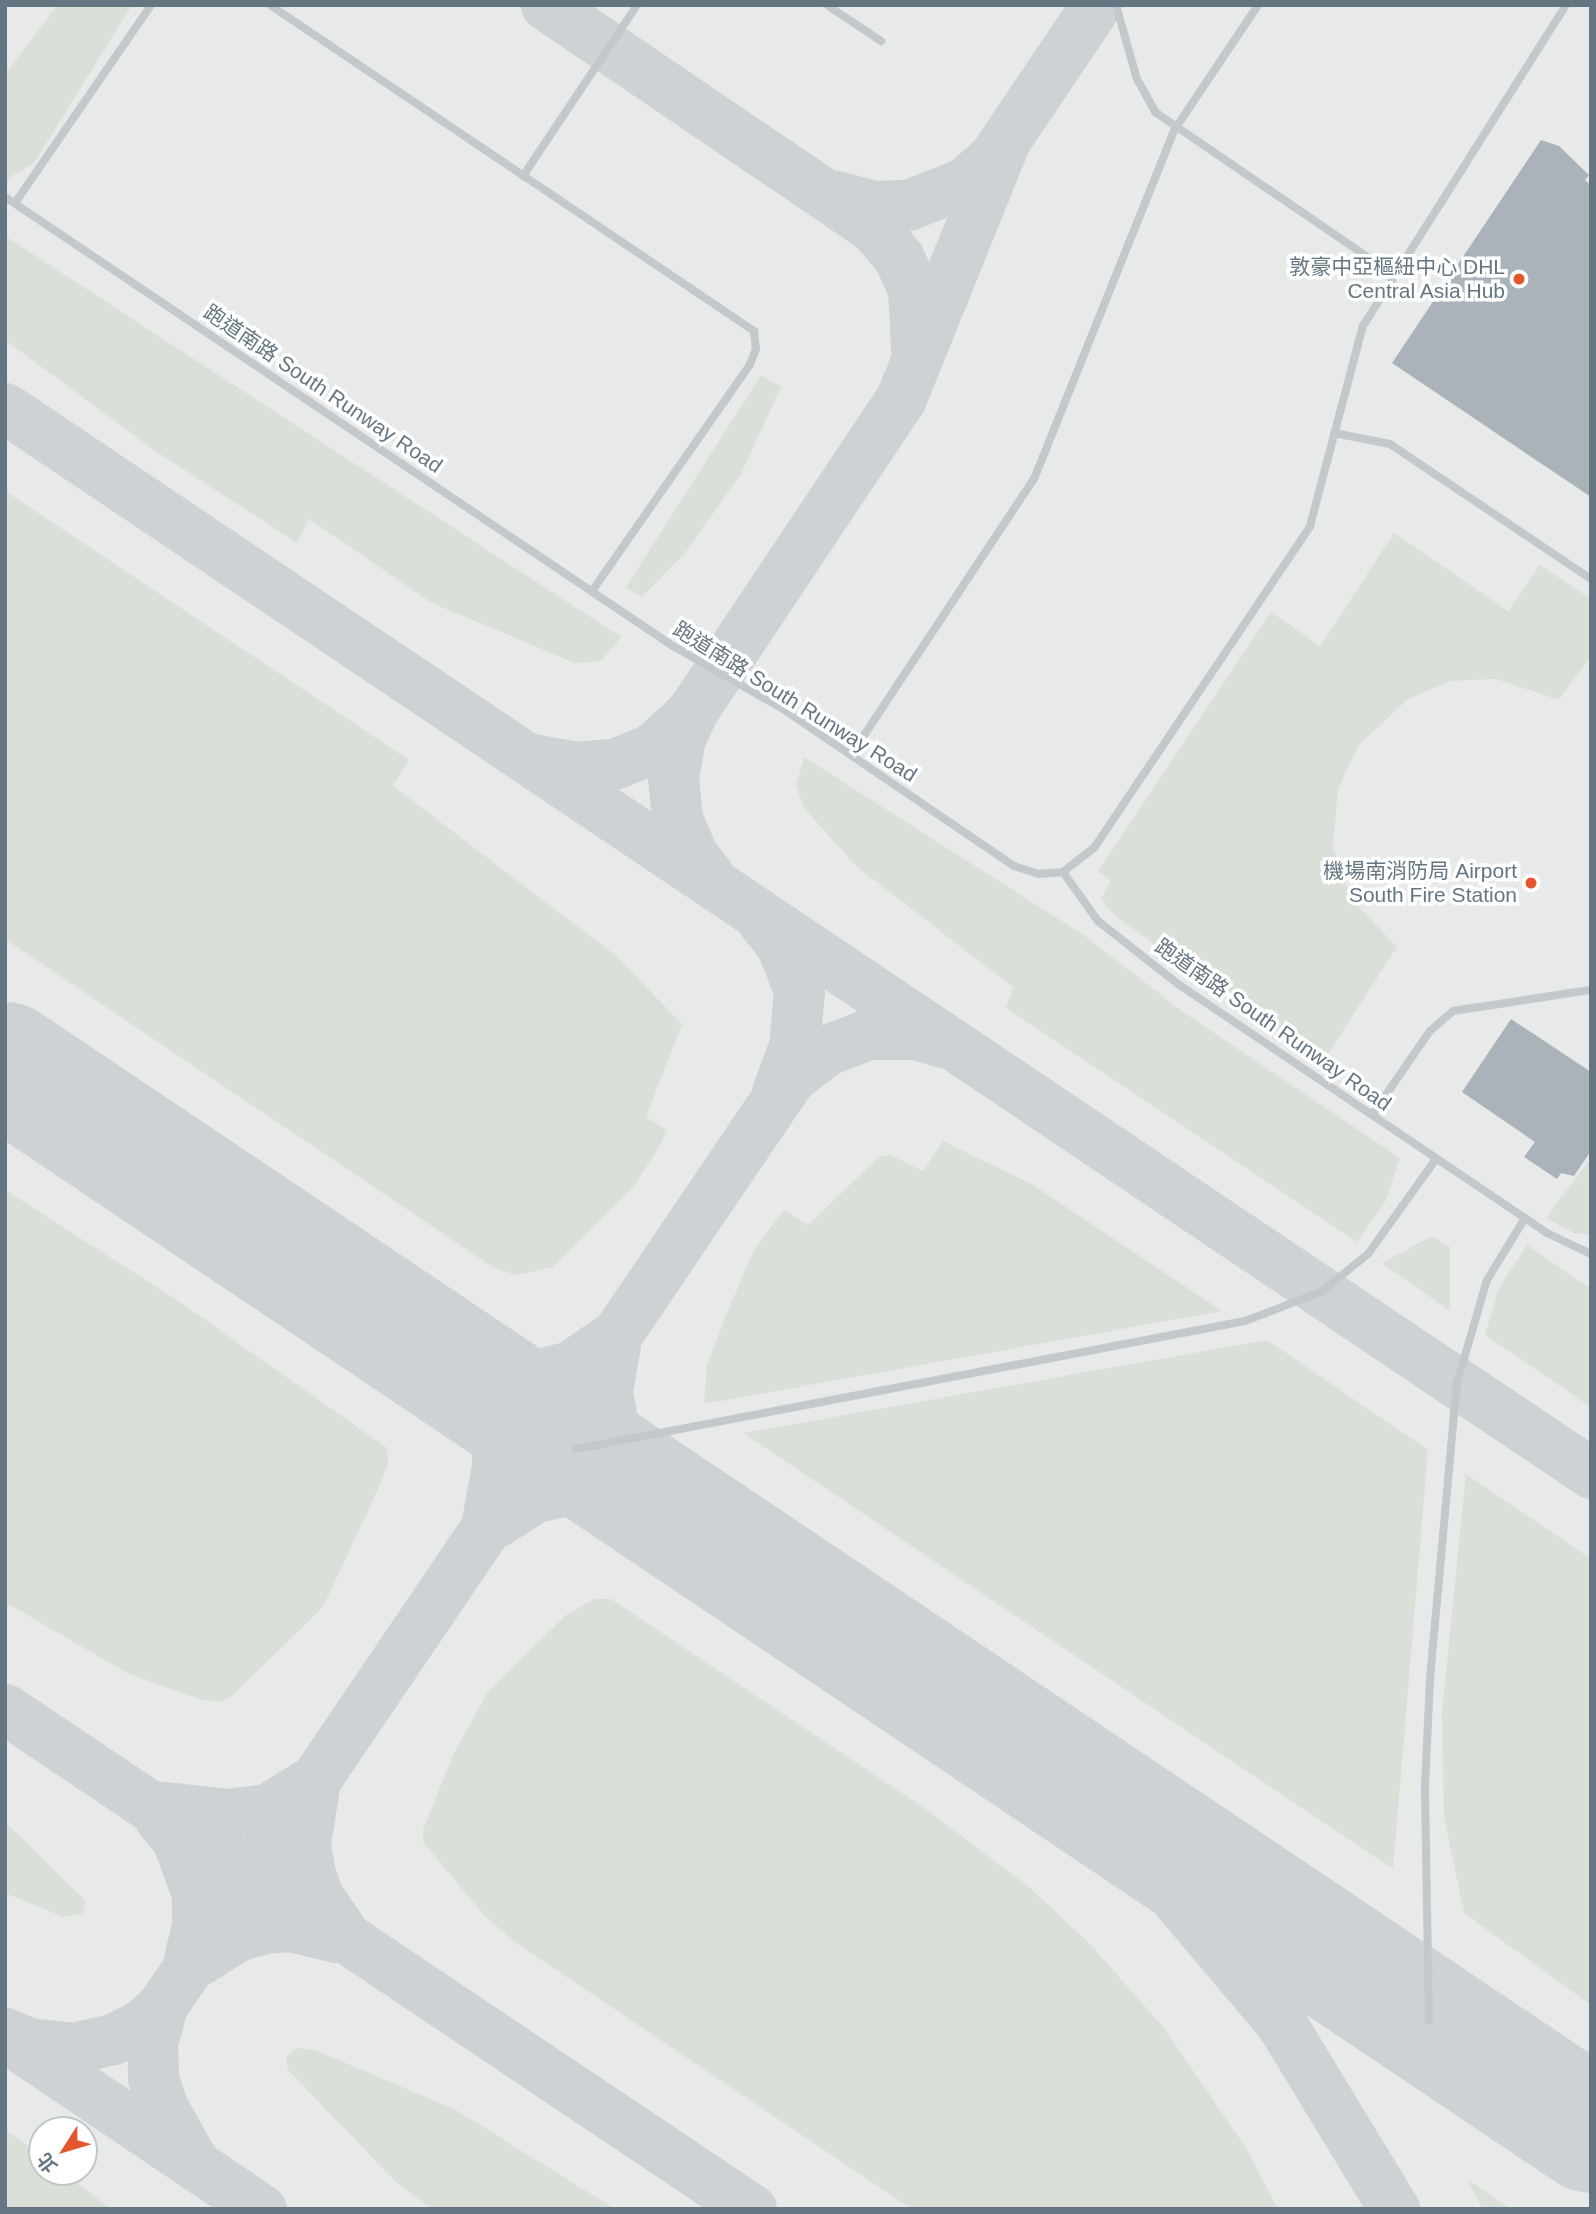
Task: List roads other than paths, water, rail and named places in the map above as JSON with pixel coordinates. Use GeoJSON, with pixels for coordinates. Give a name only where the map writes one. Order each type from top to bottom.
{"type":"FeatureCollection","features":[{"type":"Feature","properties":{"kind":"lane"},"geometry":{"type":"LineString","coordinates":[[15,203],[151,5]]}},
{"type":"Feature","properties":{"kind":"lane"},"geometry":{"type":"LineString","coordinates":[[270,5],[754,331],[756,349],[749,366],[592,591]]}},
{"type":"Feature","properties":{"kind":"lane"},"geometry":{"type":"LineString","coordinates":[[523,176],[637,5]]}},
{"type":"Feature","properties":{"kind":"lane"},"geometry":{"type":"LineString","coordinates":[[827,5],[881,41]]}},
{"type":"Feature","properties":{"kind":"lane"},"geometry":{"type":"LineString","coordinates":[[1116,5],[1144,97],[1175,129],[1394,275]]}},
{"type":"Feature","properties":{"kind":"lane"},"geometry":{"type":"LineString","coordinates":[[851,755],[1034,480],[1175,129],[1258,5]]}},
{"type":"Feature","properties":{"kind":"lane"},"geometry":{"type":"LineString","coordinates":[[1063,872],[1094,848],[1310,526],[1363,326],[1566,5]]}},
{"type":"Feature","properties":{"kind":"lane","name":"跑道南路 South Runway Road"},"geometry":{"type":"LineString","coordinates":[[5,197],[592,591],[851,755],[1014,866],[1039,874],[1063,872],[1098,922],[1207,1004],[1525,1218],[1591,1254]]}},
{"type":"Feature","properties":{"kind":"lane"},"geometry":{"type":"LineString","coordinates":[[1334,433],[1390,444],[1591,579]]}},
{"type":"Feature","properties":{"kind":"lane"},"geometry":{"type":"LineString","coordinates":[[1372,1115],[1430,1031],[1452,1011],[1591,990]]}},
{"type":"Feature","properties":{"kind":"lane"},"geometry":{"type":"LineString","coordinates":[[576,1449],[1245,1321],[1321,1292],[1368,1254],[1436,1159]]}},
{"type":"Feature","properties":{"kind":"lane"},"geometry":{"type":"LineString","coordinates":[[1429,2021],[1425,1785],[1430,1678],[1457,1383],[1487,1280],[1525,1218]]}},
{"type":"Feature","properties":{"kind":"place","name":"敦豪中亞樞紐中心 DHL Central Asia Hub"},"geometry":{"type":"Point","coordinates":[1519,279]}},
{"type":"Feature","properties":{"kind":"place","name":"機場南消防局 Airport South Fire Station"},"geometry":{"type":"Point","coordinates":[1531,883]}}]}
